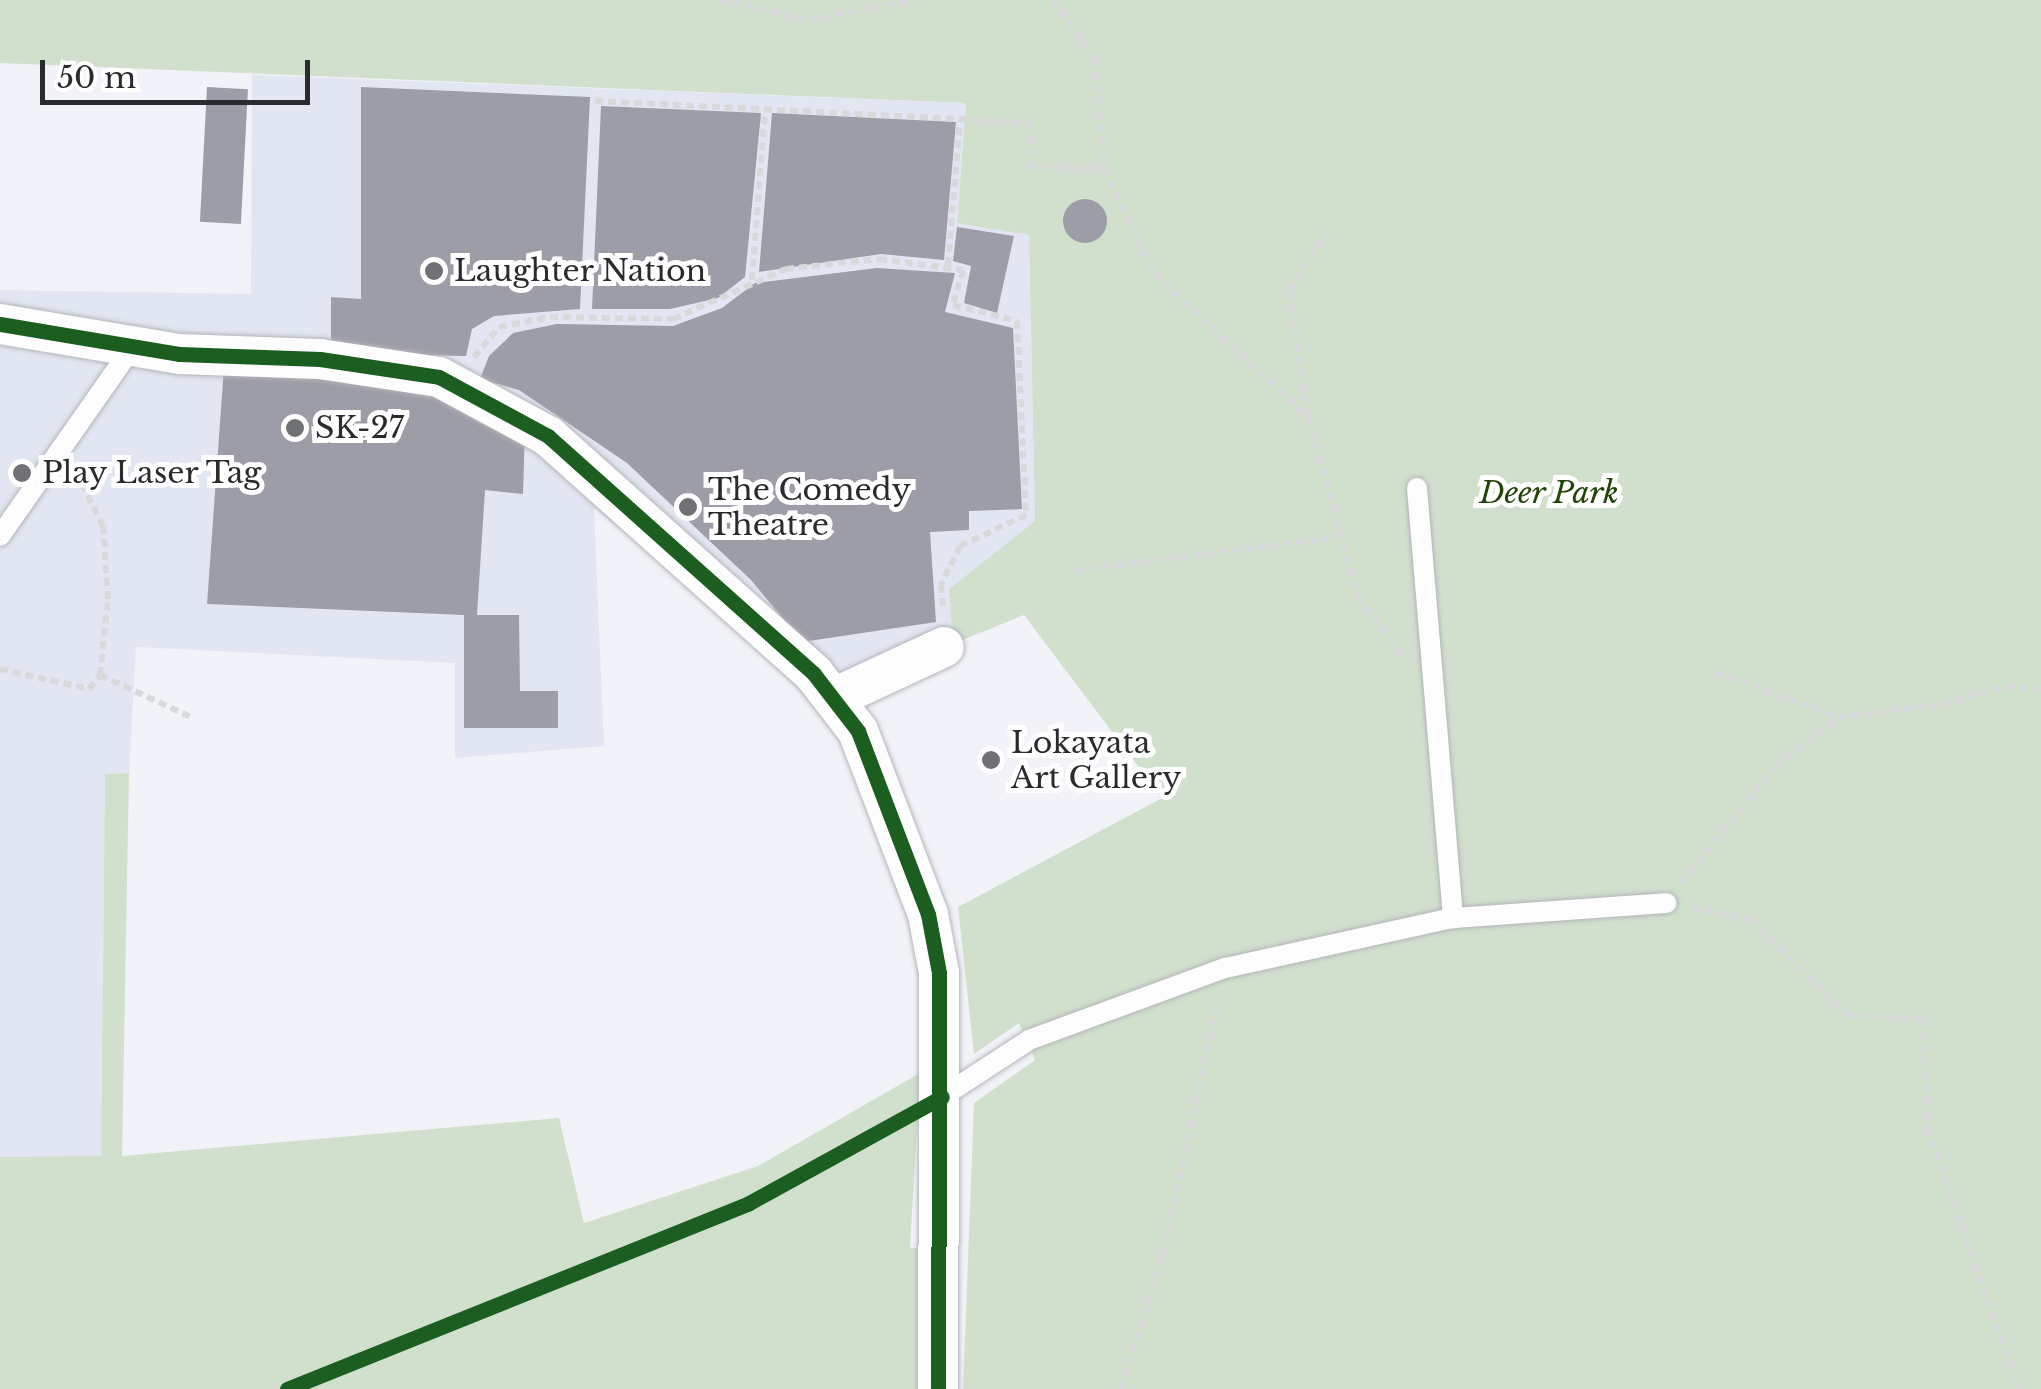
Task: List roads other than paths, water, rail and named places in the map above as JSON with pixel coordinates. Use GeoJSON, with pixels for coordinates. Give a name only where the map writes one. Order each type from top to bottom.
{"type":"FeatureCollection","features":[{"type":"Feature","properties":{"kind":"street"},"geometry":{"type":"LineString","coordinates":[[0,324],[134,346],[406,368],[465,389],[548,436],[632,504],[834,698],[858,731],[928,914],[939,973],[942,1097],[938,1389]]}},
{"type":"Feature","properties":{"kind":"street"},"geometry":{"type":"LineString","coordinates":[[834,698],[943,632]]}},
{"type":"Feature","properties":{"kind":"lane"},"geometry":{"type":"LineString","coordinates":[[0,536],[134,346]]}},
{"type":"Feature","properties":{"kind":"lane"},"geometry":{"type":"LineString","coordinates":[[1418,488],[1453,918]]}},
{"type":"Feature","properties":{"kind":"lane"},"geometry":{"type":"LineString","coordinates":[[942,1097],[1028,1040],[1225,968],[1453,918],[1666,903]]}},
{"type":"Feature","properties":{"kind":"place","name":"Laughter Nation"},"geometry":{"type":"Point","coordinates":[434,271]}},
{"type":"Feature","properties":{"kind":"place","name":"SK-27"},"geometry":{"type":"Point","coordinates":[295,428]}},
{"type":"Feature","properties":{"kind":"place","name":"Play Laser Tag"},"geometry":{"type":"Point","coordinates":[22,473]}},
{"type":"Feature","properties":{"kind":"place","name":"The Comedy Theatre"},"geometry":{"type":"Point","coordinates":[688,507]}},
{"type":"Feature","properties":{"kind":"place","name":"Lokayata Art Gallery"},"geometry":{"type":"Point","coordinates":[991,760]}},
{"type":"Feature","properties":{"kind":"park label","name":"Deer Park"},"geometry":{"type":"Point","coordinates":[1549,493]}}]}
